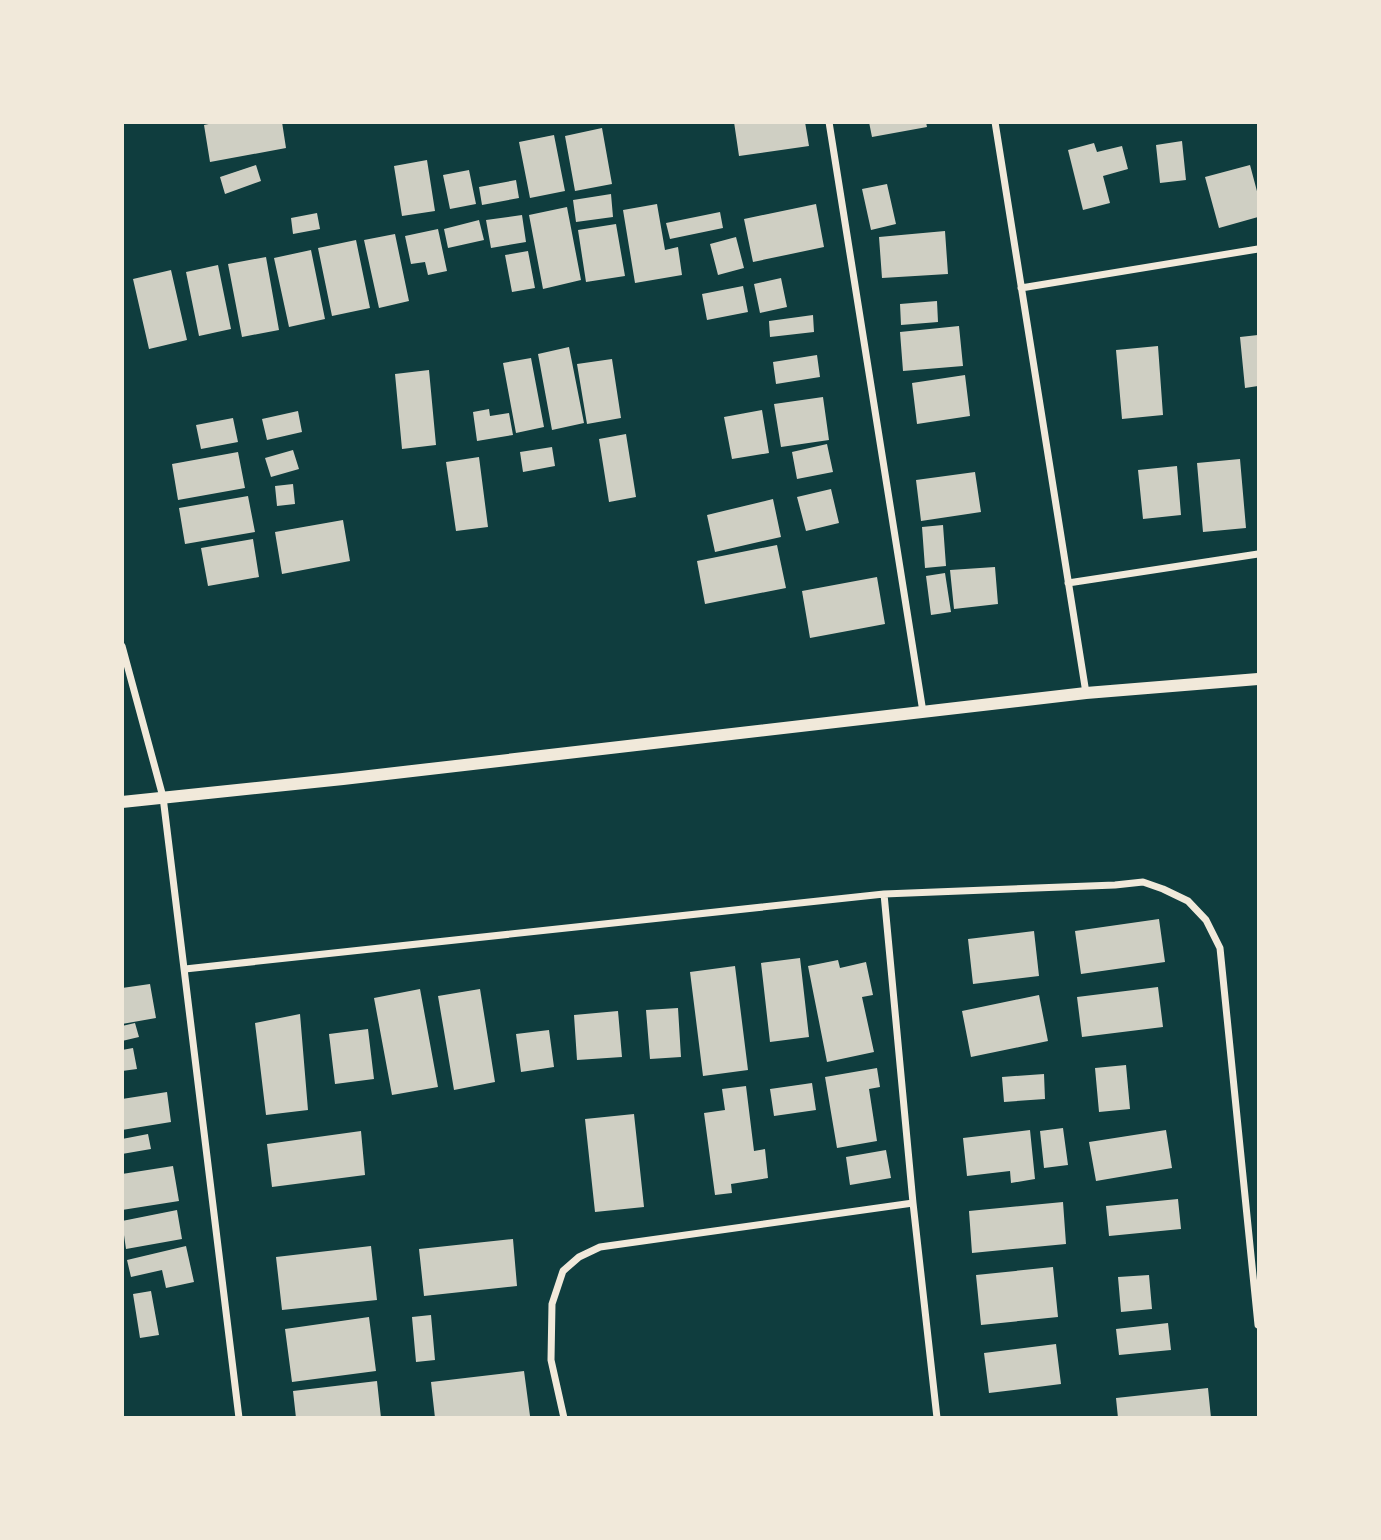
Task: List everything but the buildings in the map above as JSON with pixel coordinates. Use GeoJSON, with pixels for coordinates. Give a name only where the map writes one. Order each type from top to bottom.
{"type":"FeatureCollection","features":[{"type":"Feature","properties":{"kind":"street"},"geometry":{"type":"LineString","coordinates":[[829,122],[923,712]]}},
{"type":"Feature","properties":{"kind":"street"},"geometry":{"type":"LineString","coordinates":[[995,122],[1086,693]]}},
{"type":"Feature","properties":{"kind":"street"},"geometry":{"type":"LineString","coordinates":[[1021,288],[1258,249]]}},
{"type":"Feature","properties":{"kind":"street"},"geometry":{"type":"LineString","coordinates":[[1068,583],[1258,554]]}},
{"type":"Feature","properties":{"kind":"street"},"geometry":{"type":"LineString","coordinates":[[122,646],[163,797],[239,1418]]}},
{"type":"Feature","properties":{"kind":"street"},"geometry":{"type":"LineString","coordinates":[[122,802],[1086,693],[1258,679]]}},
{"type":"Feature","properties":{"kind":"street"},"geometry":{"type":"LineString","coordinates":[[184,969],[884,894],[1143,882],[1163,888],[1188,901],[1206,920],[1220,948],[1256,1262],[1258,1325]]}},
{"type":"Feature","properties":{"kind":"street"},"geometry":{"type":"LineString","coordinates":[[884,894],[936,1417]]}},
{"type":"Feature","properties":{"kind":"street"},"geometry":{"type":"LineString","coordinates":[[564,1418],[551,1360],[552,1304],[563,1271],[579,1257],[600,1247],[913,1203]]}}]}
